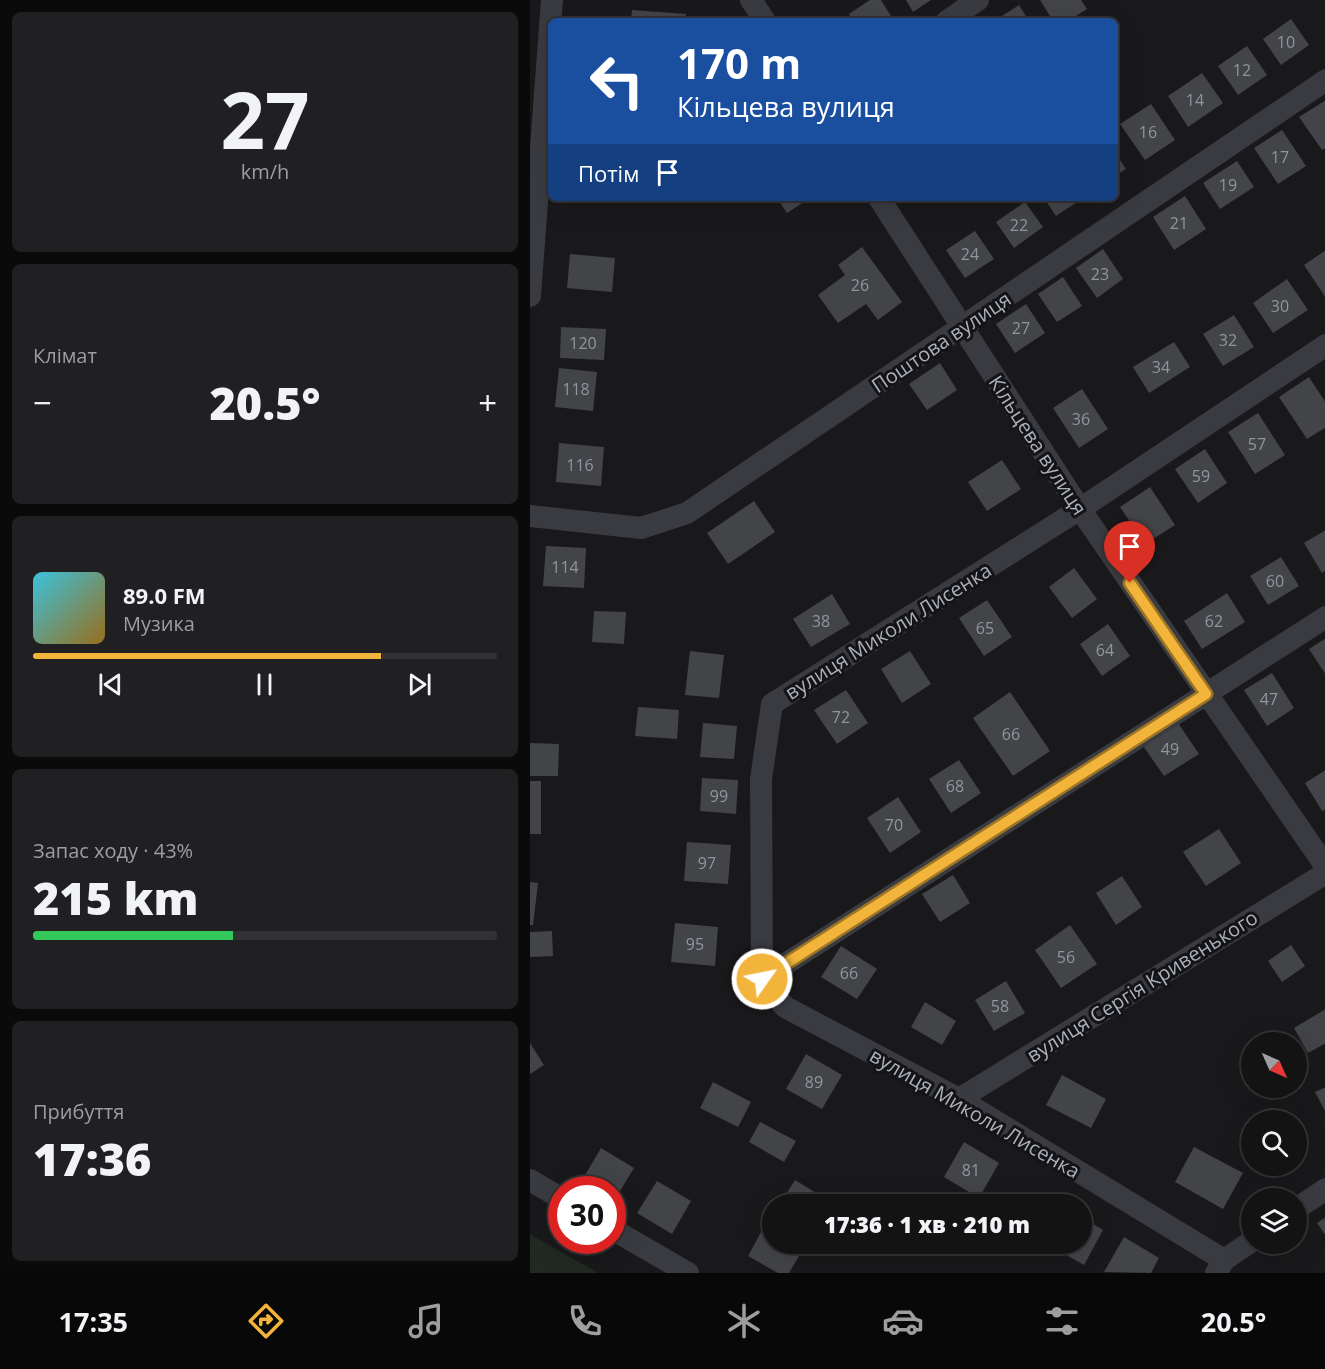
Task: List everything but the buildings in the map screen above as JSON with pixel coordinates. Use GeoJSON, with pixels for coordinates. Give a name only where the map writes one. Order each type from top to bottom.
{"type":"FeatureCollection","features":[{"type":"Feature","properties":{"kind":"street"},"geometry":{"type":"LineString","coordinates":[[551,18],[552,0]]}},
{"type":"Feature","properties":{"kind":"street"},"geometry":{"type":"LineString","coordinates":[[751,0],[763,18]]}},
{"type":"Feature","properties":{"kind":"street"},"geometry":{"type":"LineString","coordinates":[[951,18],[978,0]]}},
{"type":"Feature","properties":{"kind":"street"},"geometry":{"type":"LineString","coordinates":[[530,296],[548,54]]}},
{"type":"Feature","properties":{"kind":"street","name":"Поштова вулиця"},"geometry":{"type":"LineString","coordinates":[[530,516],[641,528],[687,513],[1325,80]]}},
{"type":"Feature","properties":{"kind":"street","name":"Кільцева вулиця"},"geometry":{"type":"LineString","coordinates":[[881,201],[1080,509],[1325,867]]}},
{"type":"Feature","properties":{"kind":"street","name":"вулиця Миколи Лисенка"},"geometry":{"type":"LineString","coordinates":[[1220,1267],[959,1099],[785,1007],[762,979],[761,779],[772,704],[1080,509],[1325,345]]}},
{"type":"Feature","properties":{"kind":"street"},"geometry":{"type":"LineString","coordinates":[[762,979],[1325,617]]}},
{"type":"Feature","properties":{"kind":"street","name":"вулиця Сергія Кривенького"},"geometry":{"type":"LineString","coordinates":[[959,1099],[1325,873]]}},
{"type":"Feature","properties":{"kind":"street"},"geometry":{"type":"LineString","coordinates":[[530,1180],[548,1191]]}},
{"type":"Feature","properties":{"kind":"street"},"geometry":{"type":"LineString","coordinates":[[1307,1201],[1325,1189]]}},
{"type":"Feature","properties":{"kind":"street"},"geometry":{"type":"LineString","coordinates":[[626,1237],[688,1273]]}},
{"type":"Feature","properties":{"kind":"street"},"geometry":{"type":"LineString","coordinates":[[1220,1267],[1241,1250]]}},
{"type":"Feature","properties":{"kind":"shaded area"},"geometry":{"type":"Polygon","coordinates":[[[530,1234],[548,1244],[548,1254],[565,1254],[598,1273],[530,1273],[530,1234]]]}},
{"type":"Feature","properties":{"kind":"route"},"geometry":{"type":"LineString","coordinates":[[762,979],[1206,694],[1130,583]]}}]}
